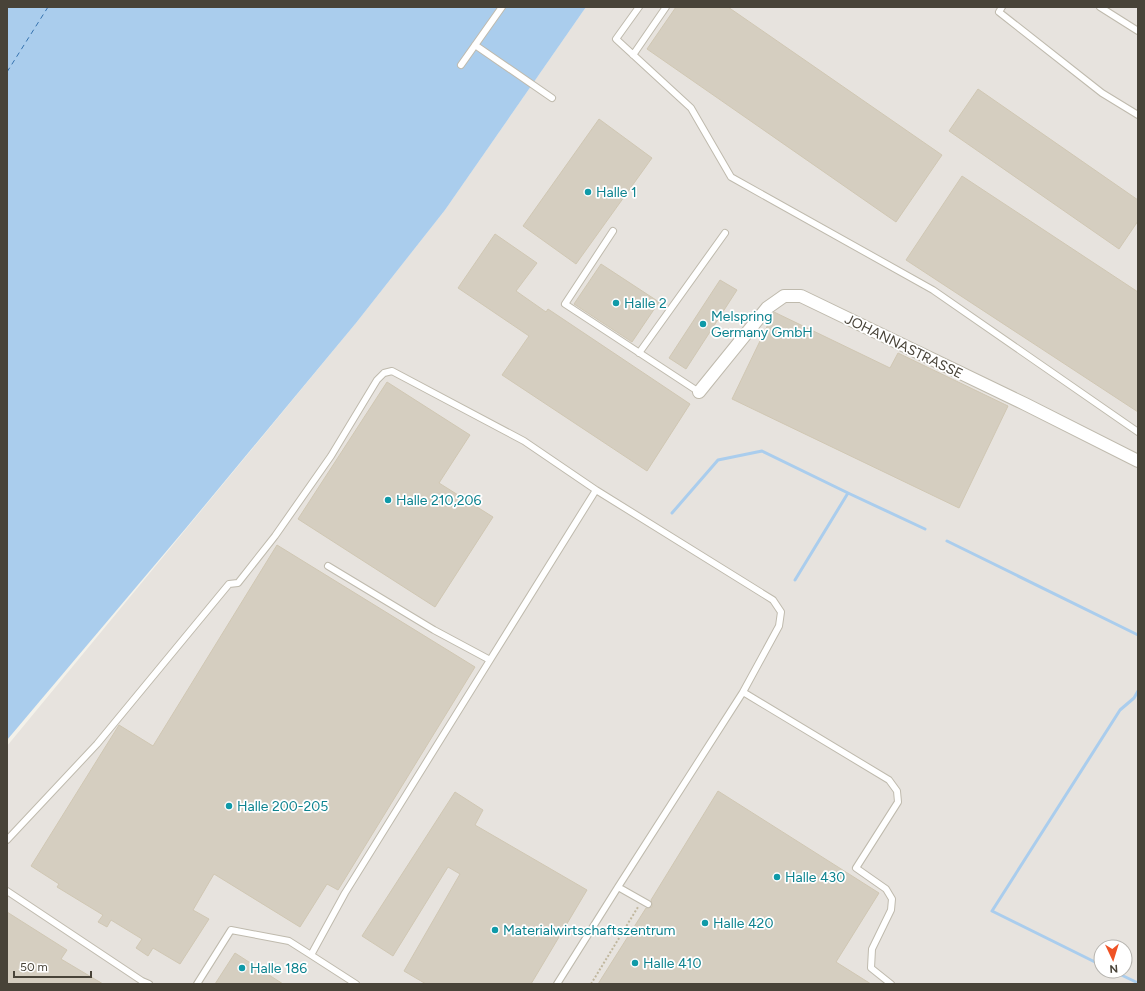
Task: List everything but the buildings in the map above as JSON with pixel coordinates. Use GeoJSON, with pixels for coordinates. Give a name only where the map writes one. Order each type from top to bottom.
{"type":"FeatureCollection","features":[{"type":"Feature","properties":{"kind":"street","name":"JOHANNASTRASSE"},"geometry":{"type":"LineString","coordinates":[[699,392],[767,308],[784,296],[801,296],[1025,404],[1138,461]]}},
{"type":"Feature","properties":{"kind":"lane"},"geometry":{"type":"LineString","coordinates":[[461,64],[502,7]]}},
{"type":"Feature","properties":{"kind":"lane"},"geometry":{"type":"LineString","coordinates":[[639,7],[616,39],[691,108],[731,177],[933,290],[1138,432]]}},
{"type":"Feature","properties":{"kind":"lane"},"geometry":{"type":"LineString","coordinates":[[633,55],[666,7]]}},
{"type":"Feature","properties":{"kind":"lane"},"geometry":{"type":"LineString","coordinates":[[1002,7],[999,12],[1048,51],[1102,93],[1138,115]]}},
{"type":"Feature","properties":{"kind":"lane"},"geometry":{"type":"LineString","coordinates":[[1100,7],[1138,31]]}},
{"type":"Feature","properties":{"kind":"lane"},"geometry":{"type":"LineString","coordinates":[[475,45],[552,98]]}},
{"type":"Feature","properties":{"kind":"lane"},"geometry":{"type":"LineString","coordinates":[[613,231],[565,304],[699,392]]}},
{"type":"Feature","properties":{"kind":"lane"},"geometry":{"type":"LineString","coordinates":[[639,353],[725,233]]}},
{"type":"Feature","properties":{"kind":"lane"},"geometry":{"type":"LineString","coordinates":[[7,840],[97,744],[229,584],[238,583],[283,524],[331,456],[377,380],[384,374],[392,371],[524,441],[596,490],[773,600],[781,612],[779,626],[743,692],[618,887],[558,984]]}},
{"type":"Feature","properties":{"kind":"lane"},"geometry":{"type":"LineString","coordinates":[[311,955],[344,893],[596,490]]}},
{"type":"Feature","properties":{"kind":"lane"},"geometry":{"type":"LineString","coordinates":[[328,566],[434,630],[490,660]]}},
{"type":"Feature","properties":{"kind":"lane"},"geometry":{"type":"LineString","coordinates":[[743,692],[888,780],[897,790],[898,802],[856,868],[886,888],[892,899],[891,910],[872,949],[871,968],[891,984]]}},
{"type":"Feature","properties":{"kind":"lane"},"geometry":{"type":"LineString","coordinates":[[618,887],[648,904]]}},
{"type":"Feature","properties":{"kind":"lane"},"geometry":{"type":"LineString","coordinates":[[7,891],[142,981],[149,984]]}},
{"type":"Feature","properties":{"kind":"lane"},"geometry":{"type":"LineString","coordinates":[[197,984],[231,930],[289,941],[356,984]]}},
{"type":"Feature","properties":{"kind":"path"},"geometry":{"type":"LineString","coordinates":[[591,984],[642,901]]}},
{"type":"Feature","properties":{"kind":"shaded area"},"geometry":{"type":"Polygon","coordinates":[[[586,7],[1138,7],[1138,984],[7,984],[7,746],[356,323],[445,210],[586,7]]]}},
{"type":"Feature","properties":{"kind":"water"},"geometry":{"type":"Polygon","coordinates":[[[7,7],[586,7],[445,210],[356,323],[186,528],[7,740],[7,7]]]}},
{"type":"Feature","properties":{"kind":"waterway"},"geometry":{"type":"LineString","coordinates":[[672,513],[718,460],[762,451],[925,529]]}},
{"type":"Feature","properties":{"kind":"waterway"},"geometry":{"type":"LineString","coordinates":[[795,580],[848,493]]}},
{"type":"Feature","properties":{"kind":"waterway"},"geometry":{"type":"LineString","coordinates":[[947,541],[1138,635]]}},
{"type":"Feature","properties":{"kind":"waterway"},"geometry":{"type":"LineString","coordinates":[[1093,961],[992,911],[1120,710],[1134,698],[1138,691]]}},
{"type":"Feature","properties":{"kind":"waterway"},"geometry":{"type":"LineString","coordinates":[[1130,979],[1138,983]]}},
{"type":"Feature","properties":{"kind":"ferry route"},"geometry":{"type":"LineString","coordinates":[[7,72],[48,7]]}},
{"type":"Feature","properties":{"kind":"place","name":"Halle 1"},"geometry":{"type":"Point","coordinates":[588,192]}},
{"type":"Feature","properties":{"kind":"place","name":"Halle 2"},"geometry":{"type":"Point","coordinates":[616,303]}},
{"type":"Feature","properties":{"kind":"place","name":"Melspring Germany GmbH"},"geometry":{"type":"Point","coordinates":[703,324]}},
{"type":"Feature","properties":{"kind":"place","name":"Halle 210,206"},"geometry":{"type":"Point","coordinates":[388,500]}},
{"type":"Feature","properties":{"kind":"place","name":"Halle 200-205"},"geometry":{"type":"Point","coordinates":[229,806]}},
{"type":"Feature","properties":{"kind":"place","name":"Halle 430"},"geometry":{"type":"Point","coordinates":[777,877]}},
{"type":"Feature","properties":{"kind":"place","name":"Halle 420"},"geometry":{"type":"Point","coordinates":[705,923]}},
{"type":"Feature","properties":{"kind":"place","name":"Materialwirtschaftszentrum"},"geometry":{"type":"Point","coordinates":[495,930]}},
{"type":"Feature","properties":{"kind":"place","name":"Halle 410"},"geometry":{"type":"Point","coordinates":[635,963]}},
{"type":"Feature","properties":{"kind":"place","name":"Halle 186"},"geometry":{"type":"Point","coordinates":[242,968]}}]}
